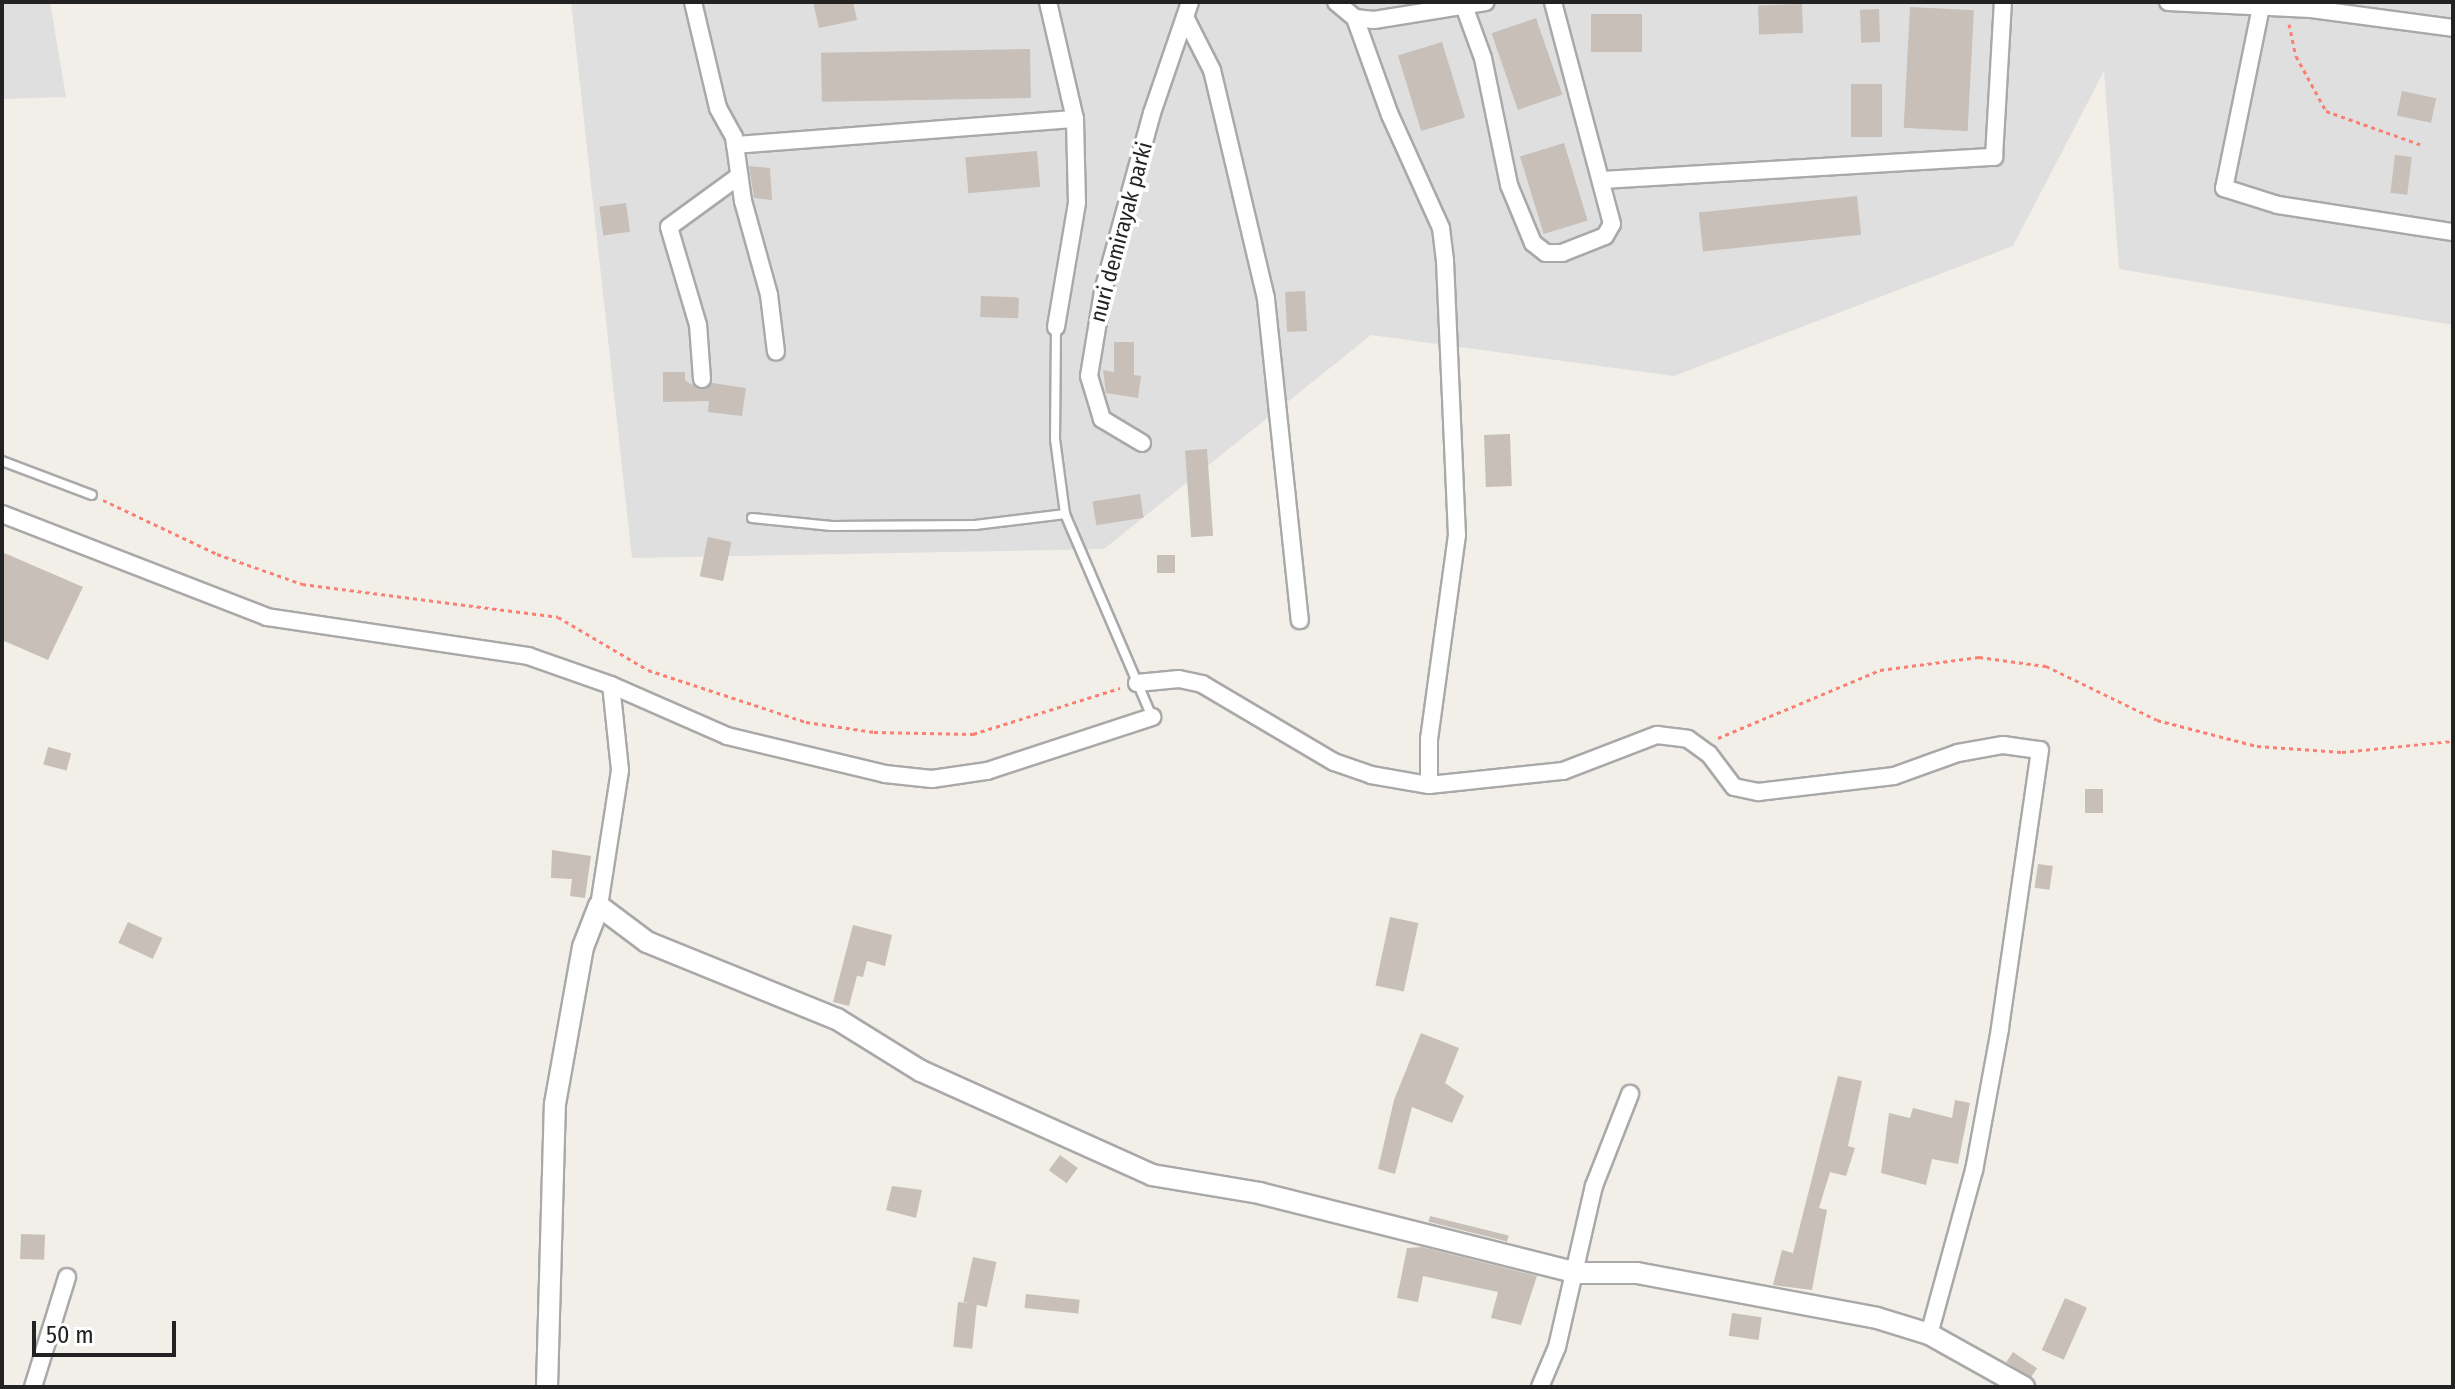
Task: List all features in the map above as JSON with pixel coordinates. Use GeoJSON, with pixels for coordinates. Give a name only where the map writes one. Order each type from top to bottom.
{"type":"FeatureCollection","features":[{"type":"Feature","properties":{"kind":"street"},"geometry":{"type":"LineString","coordinates":[[693,2],[718,108],[735,145],[739,176],[769,295],[776,352]]}},
{"type":"Feature","properties":{"kind":"street"},"geometry":{"type":"LineString","coordinates":[[1048,2],[1075,119],[1077,203],[1056,327]]}},
{"type":"Feature","properties":{"kind":"street"},"geometry":{"type":"LineString","coordinates":[[1336,2],[1355,18],[1390,115],[1441,228],[1445,261],[1453,358],[1457,535],[1429,739],[1429,785]]}},
{"type":"Feature","properties":{"kind":"street"},"geometry":{"type":"LineString","coordinates":[[1355,18],[1486,2]]}},
{"type":"Feature","properties":{"kind":"street"},"geometry":{"type":"LineString","coordinates":[[1464,6],[1483,58],[1509,185],[1533,243],[1546,253],[1562,253],[1605,236],[1612,224],[1553,2]]}},
{"type":"Feature","properties":{"kind":"street"},"geometry":{"type":"LineString","coordinates":[[1602,180],[1994,157],[2003,2]]}},
{"type":"Feature","properties":{"kind":"street"},"geometry":{"type":"LineString","coordinates":[[2168,2],[2261,6],[2453,28]]}},
{"type":"Feature","properties":{"kind":"street"},"geometry":{"type":"LineString","coordinates":[[2261,6],[2224,188],[2278,205],[2453,232]]}},
{"type":"Feature","properties":{"kind":"street"},"geometry":{"type":"LineString","coordinates":[[1188,10],[1212,70],[1266,299],[1300,620]]}},
{"type":"Feature","properties":{"kind":"street","name":"nuri demirayak parki"},"geometry":{"type":"LineString","coordinates":[[1142,443],[1102,419],[1089,376],[1103,291],[1152,113],[1188,10]]}},
{"type":"Feature","properties":{"kind":"street"},"geometry":{"type":"LineString","coordinates":[[735,145],[1075,119]]}},
{"type":"Feature","properties":{"kind":"street"},"geometry":{"type":"LineString","coordinates":[[702,379],[698,325],[669,227],[739,176]]}},
{"type":"Feature","properties":{"kind":"street"},"geometry":{"type":"LineString","coordinates":[[2,514],[267,617],[495,649],[611,685],[727,736],[816,761],[932,779],[987,771],[1152,717]]}},
{"type":"Feature","properties":{"kind":"street"},"geometry":{"type":"LineString","coordinates":[[1137,683],[1179,679],[1202,684],[1334,762],[1371,775],[1429,785],[1532,778],[1595,760],[1657,735],[1674,735],[1700,746],[1734,787],[1758,792],[1894,776],[1958,753],[2003,745],[2040,750],[1977,1154],[1929,1334]]}},
{"type":"Feature","properties":{"kind":"street"},"geometry":{"type":"LineString","coordinates":[[547,1387],[555,1104],[583,947],[599,906],[620,770],[611,685]]}},
{"type":"Feature","properties":{"kind":"street"},"geometry":{"type":"LineString","coordinates":[[599,906],[647,942],[837,1019],[921,1071],[1105,1158],[1174,1182],[1259,1193],[1577,1273],[1637,1273],[1795,1301],[1929,1334],[2024,1387]]}},
{"type":"Feature","properties":{"kind":"street"},"geometry":{"type":"LineString","coordinates":[[1540,1387],[1557,1347],[1577,1273],[1594,1186],[1630,1094]]}},
{"type":"Feature","properties":{"kind":"street"},"geometry":{"type":"LineString","coordinates":[[33,1387],[67,1277]]}},
{"type":"Feature","properties":{"kind":"lane"},"geometry":{"type":"LineString","coordinates":[[1056,327],[1055,439],[1065,514],[1152,717]]}},
{"type":"Feature","properties":{"kind":"lane"},"geometry":{"type":"LineString","coordinates":[[2,461],[92,495]]}},
{"type":"Feature","properties":{"kind":"lane"},"geometry":{"type":"LineString","coordinates":[[752,518],[832,526],[975,525],[1065,514]]}},
{"type":"Feature","properties":{"kind":"path"},"geometry":{"type":"LineString","coordinates":[[2285,9],[2296,56],[2326,111],[2422,145]]}},
{"type":"Feature","properties":{"kind":"path"},"geometry":{"type":"LineString","coordinates":[[92,495],[266,574],[345,591],[538,611],[577,625],[648,670],[772,714],[840,728],[973,734],[1137,683]]}},
{"type":"Feature","properties":{"kind":"path"},"geometry":{"type":"LineString","coordinates":[[1700,746],[1880,670],[1979,657],[2046,666],[2157,720],[2257,746],[2342,752],[2453,741]]}},
{"type":"Feature","properties":{"kind":"shaded area"},"geometry":{"type":"Polygon","coordinates":[[[2,2],[50,2],[66,97],[2,99],[2,2]]]}},
{"type":"Feature","properties":{"kind":"shaded area"},"geometry":{"type":"Polygon","coordinates":[[[571,2],[2453,2],[2453,325],[2119,269],[2104,71],[2013,246],[1674,376],[1371,335],[1104,549],[632,558],[571,2]]]}},
{"type":"Feature","properties":{"kind":"building"},"geometry":{"type":"Polygon","coordinates":[[[813,2],[853,2],[857,20],[819,28],[813,2]]]}},
{"type":"Feature","properties":{"kind":"building"},"geometry":{"type":"Polygon","coordinates":[[[1802,4],[1803,33],[1759,35],[1758,6],[1802,4]]]}},
{"type":"Feature","properties":{"kind":"building"},"geometry":{"type":"Polygon","coordinates":[[[1910,7],[1974,10],[1968,131],[1904,128],[1910,7]]]}},
{"type":"Feature","properties":{"kind":"building"},"geometry":{"type":"Polygon","coordinates":[[[1879,9],[1880,42],[1861,43],[1860,10],[1879,9]]]}},
{"type":"Feature","properties":{"kind":"building"},"geometry":{"type":"Polygon","coordinates":[[[1591,14],[1642,14],[1642,52],[1591,52],[1591,14]]]}},
{"type":"Feature","properties":{"kind":"building"},"geometry":{"type":"Polygon","coordinates":[[[1536,18],[1562,95],[1518,110],[1492,33],[1536,18]]]}},
{"type":"Feature","properties":{"kind":"building"},"geometry":{"type":"Polygon","coordinates":[[[1442,42],[1465,118],[1421,131],[1398,55],[1442,42]]]}},
{"type":"Feature","properties":{"kind":"building"},"geometry":{"type":"Polygon","coordinates":[[[1030,49],[1031,98],[822,102],[821,53],[1030,49]]]}},
{"type":"Feature","properties":{"kind":"building"},"geometry":{"type":"Polygon","coordinates":[[[1851,84],[1882,84],[1882,137],[1851,137],[1851,84]]]}},
{"type":"Feature","properties":{"kind":"building"},"geometry":{"type":"Polygon","coordinates":[[[2402,91],[2436,98],[2431,123],[2397,115],[2402,91]]]}},
{"type":"Feature","properties":{"kind":"building"},"geometry":{"type":"Polygon","coordinates":[[[1564,143],[1588,220],[1544,234],[1520,156],[1564,143]]]}},
{"type":"Feature","properties":{"kind":"building"},"geometry":{"type":"Polygon","coordinates":[[[1037,151],[1040,187],[968,193],[965,157],[1037,151]]]}},
{"type":"Feature","properties":{"kind":"building"},"geometry":{"type":"Polygon","coordinates":[[[2395,155],[2412,157],[2407,195],[2390,193],[2395,155]]]}},
{"type":"Feature","properties":{"kind":"building"},"geometry":{"type":"Polygon","coordinates":[[[749,166],[770,168],[772,200],[754,198],[749,166]]]}},
{"type":"Feature","properties":{"kind":"building"},"geometry":{"type":"Polygon","coordinates":[[[1857,196],[1861,235],[1703,251],[1699,213],[1857,196]]]}},
{"type":"Feature","properties":{"kind":"building"},"geometry":{"type":"Polygon","coordinates":[[[626,203],[630,232],[603,235],[599,207],[626,203]]]}},
{"type":"Feature","properties":{"kind":"building"},"geometry":{"type":"Polygon","coordinates":[[[1305,291],[1307,331],[1287,332],[1285,292],[1305,291]]]}},
{"type":"Feature","properties":{"kind":"building"},"geometry":{"type":"Polygon","coordinates":[[[981,296],[1019,297],[1018,318],[980,317],[981,296]]]}},
{"type":"Feature","properties":{"kind":"building"},"geometry":{"type":"Polygon","coordinates":[[[1114,342],[1134,342],[1134,375],[1141,376],[1138,398],[1106,393],[1103,370],[1114,372],[1114,342]]]}},
{"type":"Feature","properties":{"kind":"building"},"geometry":{"type":"Polygon","coordinates":[[[663,372],[685,372],[685,380],[698,389],[712,383],[746,388],[742,416],[708,412],[709,401],[663,402],[663,372]]]}},
{"type":"Feature","properties":{"kind":"building"},"geometry":{"type":"Polygon","coordinates":[[[1510,434],[1512,486],[1486,487],[1484,435],[1510,434]]]}},
{"type":"Feature","properties":{"kind":"building"},"geometry":{"type":"Polygon","coordinates":[[[1207,449],[1213,536],[1191,537],[1185,451],[1207,449]]]}},
{"type":"Feature","properties":{"kind":"building"},"geometry":{"type":"Polygon","coordinates":[[[1140,494],[1144,518],[1096,525],[1093,502],[1140,494]]]}},
{"type":"Feature","properties":{"kind":"building"},"geometry":{"type":"Polygon","coordinates":[[[708,537],[731,542],[723,581],[700,576],[708,537]]]}},
{"type":"Feature","properties":{"kind":"building"},"geometry":{"type":"Polygon","coordinates":[[[2,552],[83,587],[48,660],[2,640],[2,552]]]}},
{"type":"Feature","properties":{"kind":"building"},"geometry":{"type":"Polygon","coordinates":[[[1157,555],[1175,555],[1175,573],[1157,573],[1157,555]]]}},
{"type":"Feature","properties":{"kind":"building"},"geometry":{"type":"Polygon","coordinates":[[[48,747],[71,753],[67,771],[43,764],[48,747]]]}},
{"type":"Feature","properties":{"kind":"building"},"geometry":{"type":"Polygon","coordinates":[[[2085,789],[2103,789],[2103,813],[2085,813],[2085,789]]]}},
{"type":"Feature","properties":{"kind":"building"},"geometry":{"type":"Polygon","coordinates":[[[552,850],[591,856],[585,898],[570,896],[572,879],[551,878],[552,850]]]}},
{"type":"Feature","properties":{"kind":"building"},"geometry":{"type":"Polygon","coordinates":[[[2038,864],[2053,866],[2050,890],[2035,888],[2038,864]]]}},
{"type":"Feature","properties":{"kind":"building"},"geometry":{"type":"Polygon","coordinates":[[[1390,917],[1418,923],[1404,991],[1375,985],[1390,917]]]}},
{"type":"Feature","properties":{"kind":"building"},"geometry":{"type":"Polygon","coordinates":[[[128,922],[162,938],[153,959],[118,943],[128,922]]]}},
{"type":"Feature","properties":{"kind":"building"},"geometry":{"type":"Polygon","coordinates":[[[853,925],[892,935],[885,966],[867,961],[863,977],[857,976],[849,1006],[833,1002],[853,925]]]}},
{"type":"Feature","properties":{"kind":"building"},"geometry":{"type":"Polygon","coordinates":[[[1421,1033],[1459,1048],[1445,1083],[1464,1096],[1452,1123],[1412,1107],[1395,1174],[1378,1169],[1394,1100],[1421,1033]]]}},
{"type":"Feature","properties":{"kind":"building"},"geometry":{"type":"Polygon","coordinates":[[[1838,1076],[1862,1081],[1848,1146],[1855,1148],[1846,1176],[1830,1172],[1819,1208],[1827,1210],[1812,1290],[1773,1285],[1782,1250],[1793,1253],[1838,1076]]]}},
{"type":"Feature","properties":{"kind":"building"},"geometry":{"type":"Polygon","coordinates":[[[1955,1100],[1970,1103],[1958,1164],[1932,1159],[1926,1185],[1881,1173],[1889,1113],[1910,1118],[1913,1108],[1952,1118],[1955,1100]]]}},
{"type":"Feature","properties":{"kind":"building"},"geometry":{"type":"Polygon","coordinates":[[[1060,1155],[1078,1168],[1067,1183],[1049,1170],[1060,1155]]]}},
{"type":"Feature","properties":{"kind":"building"},"geometry":{"type":"Polygon","coordinates":[[[892,1186],[922,1190],[916,1218],[886,1210],[892,1186]]]}},
{"type":"Feature","properties":{"kind":"building"},"geometry":{"type":"Polygon","coordinates":[[[1430,1216],[1509,1236],[1507,1241],[1429,1222],[1430,1216]]]}},
{"type":"Feature","properties":{"kind":"building"},"geometry":{"type":"Polygon","coordinates":[[[21,1234],[45,1235],[44,1260],[20,1259],[21,1234]]]}},
{"type":"Feature","properties":{"kind":"building"},"geometry":{"type":"Polygon","coordinates":[[[1422,1247],[1537,1276],[1521,1325],[1491,1318],[1498,1292],[1423,1276],[1418,1302],[1397,1298],[1407,1248],[1422,1247]]]}},
{"type":"Feature","properties":{"kind":"building"},"geometry":{"type":"Polygon","coordinates":[[[973,1257],[996,1262],[987,1307],[963,1302],[973,1257]]]}},
{"type":"Feature","properties":{"kind":"building"},"geometry":{"type":"Polygon","coordinates":[[[1026,1294],[1080,1300],[1078,1314],[1025,1308],[1026,1294]]]}},
{"type":"Feature","properties":{"kind":"building"},"geometry":{"type":"Polygon","coordinates":[[[2065,1298],[2087,1308],[2064,1360],[2042,1350],[2065,1298]]]}},
{"type":"Feature","properties":{"kind":"building"},"geometry":{"type":"Polygon","coordinates":[[[958,1302],[977,1304],[972,1349],[953,1347],[958,1302]]]}},
{"type":"Feature","properties":{"kind":"building"},"geometry":{"type":"Polygon","coordinates":[[[1732,1313],[1762,1317],[1759,1340],[1729,1336],[1732,1313]]]}},
{"type":"Feature","properties":{"kind":"building"},"geometry":{"type":"Polygon","coordinates":[[[2013,1352],[2037,1368],[2030,1378],[2006,1362],[2013,1352]]]}}]}
